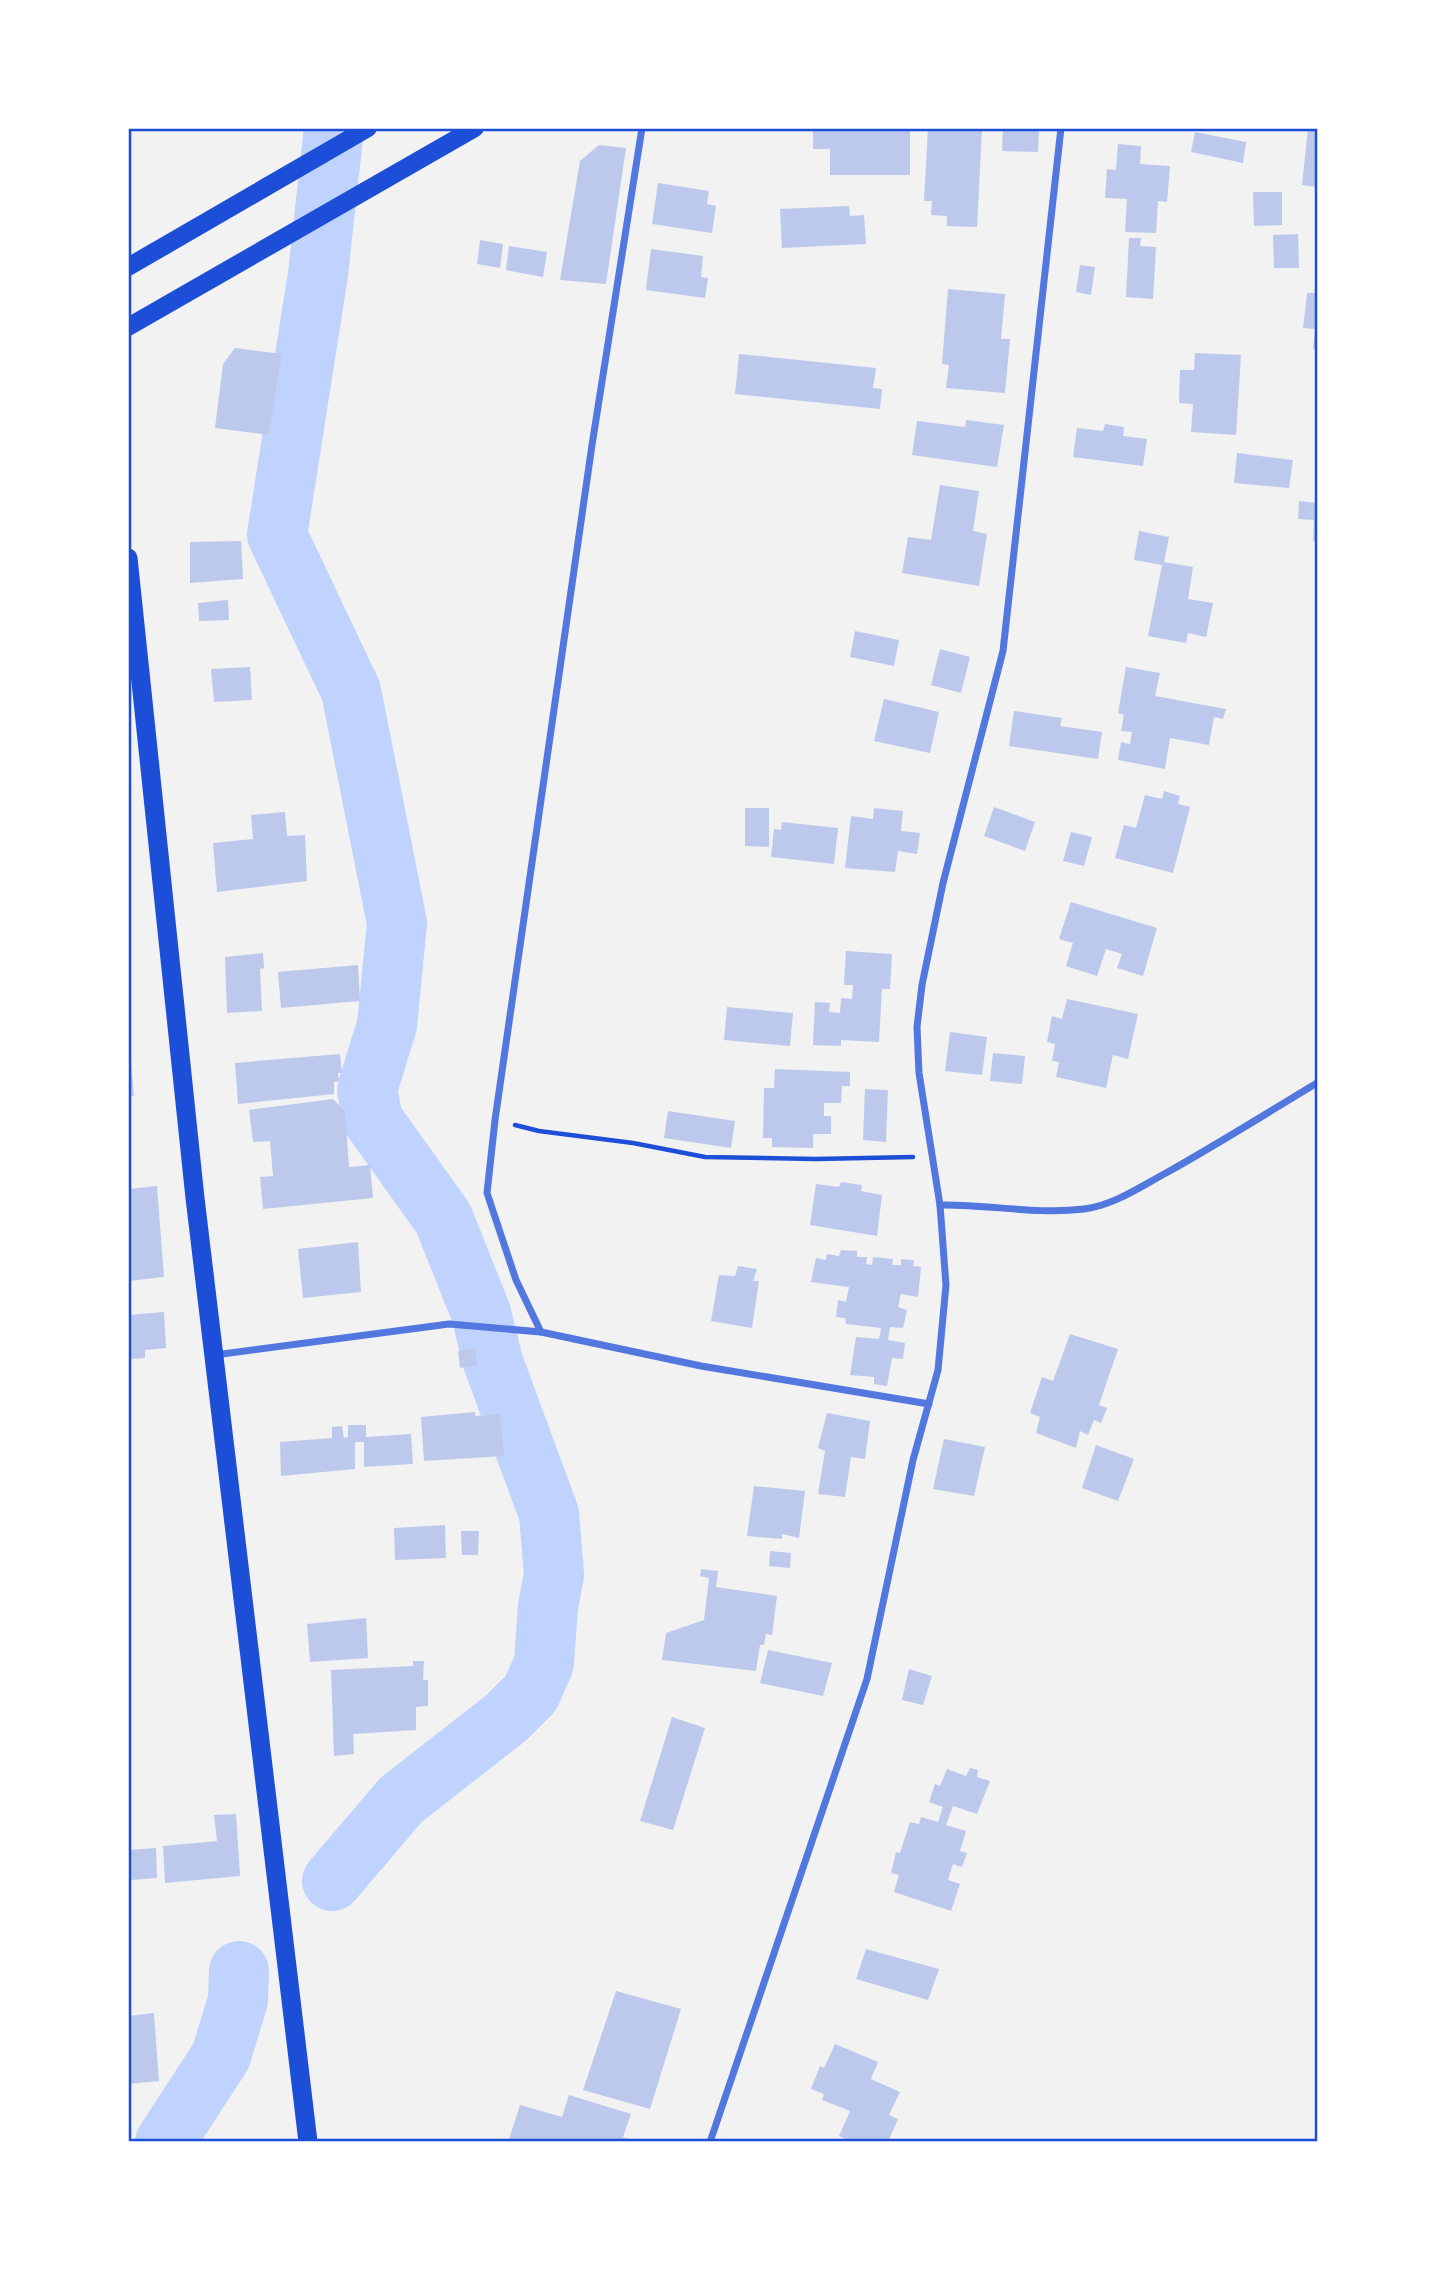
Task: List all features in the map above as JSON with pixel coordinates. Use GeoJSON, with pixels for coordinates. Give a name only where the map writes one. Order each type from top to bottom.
{"type":"FeatureCollection","features":[{"type":"Feature","properties":{"kind":"highway"},"geometry":{"type":"LineString","coordinates":[[128,558],[195,1198],[308,2142]]}},
{"type":"Feature","properties":{"kind":"highway"},"geometry":{"type":"LineString","coordinates":[[128,665],[143,709]]}},
{"type":"Feature","properties":{"kind":"main road"},"geometry":{"type":"LineString","coordinates":[[128,267],[368,128]]}},
{"type":"Feature","properties":{"kind":"main road"},"geometry":{"type":"LineString","coordinates":[[128,327],[475,128]]}},
{"type":"Feature","properties":{"kind":"street"},"geometry":{"type":"LineString","coordinates":[[541,1332],[516,1280],[487,1192],[592,445],[642,128]]}},
{"type":"Feature","properties":{"kind":"street"},"geometry":{"type":"LineString","coordinates":[[710,2142],[867,1679],[913,1460],[938,1370],[946,1285],[940,1205],[919,1073],[917,1027],[922,985],[943,883],[1003,651],[1061,128]]}},
{"type":"Feature","properties":{"kind":"street"},"geometry":{"type":"LineString","coordinates":[[940,1205],[1044,1211],[1086,1209],[1115,1201],[1213,1147],[1317,1083]]}},
{"type":"Feature","properties":{"kind":"street"},"geometry":{"type":"LineString","coordinates":[[215,1355],[449,1324],[541,1332],[701,1366],[929,1404]]}},
{"type":"Feature","properties":{"kind":"path"},"geometry":{"type":"LineString","coordinates":[[495,1120],[539,1131],[633,1143],[705,1157],[931,1157]]}},
{"type":"Feature","properties":{"kind":"building"},"geometry":{"type":"Polygon","coordinates":[[[910,128],[910,175],[830,175],[830,149],[813,149],[813,129],[910,128]]]}},
{"type":"Feature","properties":{"kind":"building"},"geometry":{"type":"Polygon","coordinates":[[[928,128],[982,128],[977,227],[947,226],[947,216],[931,215],[932,201],[924,201],[928,128]]]}},
{"type":"Feature","properties":{"kind":"building"},"geometry":{"type":"Polygon","coordinates":[[[1003,128],[1039,128],[1038,152],[1002,151],[1003,128]]]}},
{"type":"Feature","properties":{"kind":"building"},"geometry":{"type":"Polygon","coordinates":[[[1308,128],[1317,129],[1317,187],[1302,185],[1308,128]]]}},
{"type":"Feature","properties":{"kind":"building"},"geometry":{"type":"Polygon","coordinates":[[[1195,132],[1246,142],[1243,163],[1191,152],[1195,132]]]}},
{"type":"Feature","properties":{"kind":"building"},"geometry":{"type":"Polygon","coordinates":[[[1118,144],[1141,146],[1140,164],[1170,166],[1167,202],[1158,201],[1156,233],[1125,232],[1127,199],[1105,198],[1107,169],[1116,170],[1118,144]]]}},
{"type":"Feature","properties":{"kind":"building"},"geometry":{"type":"Polygon","coordinates":[[[599,145],[626,148],[606,284],[560,280],[580,161],[599,145]]]}},
{"type":"Feature","properties":{"kind":"building"},"geometry":{"type":"Polygon","coordinates":[[[658,183],[709,191],[707,204],[716,206],[712,233],[652,224],[658,183]]]}},
{"type":"Feature","properties":{"kind":"building"},"geometry":{"type":"Polygon","coordinates":[[[1253,192],[1282,192],[1282,225],[1254,226],[1253,192]]]}},
{"type":"Feature","properties":{"kind":"building"},"geometry":{"type":"Polygon","coordinates":[[[849,206],[850,216],[864,215],[866,244],[782,248],[780,209],[849,206]]]}},
{"type":"Feature","properties":{"kind":"building"},"geometry":{"type":"Polygon","coordinates":[[[1298,234],[1299,268],[1274,268],[1273,235],[1298,234]]]}},
{"type":"Feature","properties":{"kind":"building"},"geometry":{"type":"Polygon","coordinates":[[[1129,238],[1141,238],[1140,246],[1156,247],[1153,299],[1126,297],[1129,238]]]}},
{"type":"Feature","properties":{"kind":"building"},"geometry":{"type":"Polygon","coordinates":[[[480,240],[503,244],[500,268],[477,264],[480,240]]]}},
{"type":"Feature","properties":{"kind":"building"},"geometry":{"type":"Polygon","coordinates":[[[509,246],[547,252],[543,277],[506,270],[509,246]]]}},
{"type":"Feature","properties":{"kind":"building"},"geometry":{"type":"Polygon","coordinates":[[[651,249],[703,256],[701,277],[708,278],[705,298],[646,290],[651,249]]]}},
{"type":"Feature","properties":{"kind":"building"},"geometry":{"type":"Polygon","coordinates":[[[1080,265],[1095,267],[1091,295],[1076,292],[1080,265]]]}},
{"type":"Feature","properties":{"kind":"building"},"geometry":{"type":"Polygon","coordinates":[[[948,289],[1005,294],[1001,339],[1010,339],[1005,393],[946,388],[949,365],[942,364],[948,289]]]}},
{"type":"Feature","properties":{"kind":"building"},"geometry":{"type":"Polygon","coordinates":[[[1307,293],[1317,293],[1317,349],[1313,349],[1315,329],[1303,328],[1307,293]]]}},
{"type":"Feature","properties":{"kind":"building"},"geometry":{"type":"Polygon","coordinates":[[[235,348],[282,354],[269,435],[215,428],[223,364],[235,348]]]}},
{"type":"Feature","properties":{"kind":"building"},"geometry":{"type":"Polygon","coordinates":[[[1195,353],[1241,355],[1236,435],[1191,432],[1193,404],[1179,403],[1180,370],[1194,370],[1195,353]]]}},
{"type":"Feature","properties":{"kind":"building"},"geometry":{"type":"Polygon","coordinates":[[[739,354],[876,368],[873,388],[882,389],[880,409],[735,394],[739,354]]]}},
{"type":"Feature","properties":{"kind":"building"},"geometry":{"type":"Polygon","coordinates":[[[966,420],[1004,425],[997,467],[912,455],[917,421],[965,427],[966,420]]]}},
{"type":"Feature","properties":{"kind":"building"},"geometry":{"type":"Polygon","coordinates":[[[1105,424],[1124,427],[1123,436],[1147,439],[1143,466],[1073,457],[1077,428],[1103,431],[1105,424]]]}},
{"type":"Feature","properties":{"kind":"building"},"geometry":{"type":"Polygon","coordinates":[[[1237,453],[1293,460],[1289,488],[1234,483],[1237,453]]]}},
{"type":"Feature","properties":{"kind":"building"},"geometry":{"type":"Polygon","coordinates":[[[940,485],[979,491],[973,531],[987,534],[979,586],[902,573],[908,537],[931,540],[940,485]]]}},
{"type":"Feature","properties":{"kind":"building"},"geometry":{"type":"Polygon","coordinates":[[[1299,501],[1317,503],[1317,541],[1313,541],[1314,520],[1298,519],[1299,501]]]}},
{"type":"Feature","properties":{"kind":"building"},"geometry":{"type":"Polygon","coordinates":[[[1139,531],[1169,537],[1164,562],[1193,567],[1188,599],[1213,603],[1206,637],[1188,633],[1186,643],[1148,636],[1162,565],[1134,560],[1139,531]]]}},
{"type":"Feature","properties":{"kind":"building"},"geometry":{"type":"Polygon","coordinates":[[[241,541],[243,579],[190,583],[190,542],[241,541]]]}},
{"type":"Feature","properties":{"kind":"building"},"geometry":{"type":"Polygon","coordinates":[[[228,600],[229,620],[199,621],[198,603],[228,600]]]}},
{"type":"Feature","properties":{"kind":"building"},"geometry":{"type":"Polygon","coordinates":[[[855,631],[899,640],[894,666],[850,657],[855,631]]]}},
{"type":"Feature","properties":{"kind":"building"},"geometry":{"type":"Polygon","coordinates":[[[940,649],[970,657],[961,693],[931,685],[940,649]]]}},
{"type":"Feature","properties":{"kind":"building"},"geometry":{"type":"Polygon","coordinates":[[[250,667],[252,700],[214,702],[211,669],[250,667]]]}},
{"type":"Feature","properties":{"kind":"building"},"geometry":{"type":"Polygon","coordinates":[[[1126,667],[1160,673],[1155,696],[1226,709],[1223,719],[1214,717],[1209,745],[1170,738],[1165,769],[1118,760],[1121,742],[1130,744],[1132,732],[1121,731],[1124,715],[1118,713],[1126,667]]]}},
{"type":"Feature","properties":{"kind":"building"},"geometry":{"type":"Polygon","coordinates":[[[884,699],[939,712],[930,753],[874,741],[884,699]]]}},
{"type":"Feature","properties":{"kind":"building"},"geometry":{"type":"Polygon","coordinates":[[[1014,711],[1062,718],[1060,726],[1102,732],[1098,759],[1009,746],[1014,711]]]}},
{"type":"Feature","properties":{"kind":"building"},"geometry":{"type":"Polygon","coordinates":[[[1164,791],[1180,796],[1178,804],[1190,807],[1173,873],[1115,858],[1124,825],[1136,828],[1145,795],[1162,799],[1164,791]]]}},
{"type":"Feature","properties":{"kind":"building"},"geometry":{"type":"Polygon","coordinates":[[[994,807],[1035,822],[1025,851],[984,836],[994,807]]]}},
{"type":"Feature","properties":{"kind":"building"},"geometry":{"type":"Polygon","coordinates":[[[745,808],[769,808],[769,847],[745,846],[745,808]]]}},
{"type":"Feature","properties":{"kind":"building"},"geometry":{"type":"Polygon","coordinates":[[[874,808],[903,811],[901,831],[920,833],[917,854],[898,851],[895,872],[845,868],[851,816],[873,819],[874,808]]]}},
{"type":"Feature","properties":{"kind":"building"},"geometry":{"type":"Polygon","coordinates":[[[285,812],[287,836],[305,835],[307,881],[217,892],[213,843],[253,839],[251,815],[285,812]]]}},
{"type":"Feature","properties":{"kind":"building"},"geometry":{"type":"Polygon","coordinates":[[[782,822],[838,828],[834,864],[771,857],[774,829],[781,830],[782,822]]]}},
{"type":"Feature","properties":{"kind":"building"},"geometry":{"type":"Polygon","coordinates":[[[1071,832],[1092,837],[1084,866],[1063,861],[1071,832]]]}},
{"type":"Feature","properties":{"kind":"building"},"geometry":{"type":"Polygon","coordinates":[[[1071,902],[1157,928],[1143,976],[1117,968],[1122,954],[1106,949],[1097,976],[1066,966],[1073,943],[1059,939],[1071,902]]]}},
{"type":"Feature","properties":{"kind":"building"},"geometry":{"type":"Polygon","coordinates":[[[846,951],[892,954],[890,989],[882,989],[879,1042],[841,1040],[841,1046],[813,1045],[815,1002],[830,1003],[829,1012],[840,1013],[841,998],[852,999],[853,985],[844,985],[846,951]]]}},
{"type":"Feature","properties":{"kind":"building"},"geometry":{"type":"Polygon","coordinates":[[[263,953],[264,968],[260,969],[262,1011],[227,1013],[225,957],[263,953]]]}},
{"type":"Feature","properties":{"kind":"building"},"geometry":{"type":"Polygon","coordinates":[[[358,965],[360,1001],[281,1008],[278,972],[358,965]]]}},
{"type":"Feature","properties":{"kind":"building"},"geometry":{"type":"Polygon","coordinates":[[[1067,999],[1138,1014],[1128,1059],[1113,1055],[1106,1088],[1056,1077],[1059,1062],[1052,1061],[1055,1044],[1047,1042],[1052,1016],[1062,1019],[1067,999]]]}},
{"type":"Feature","properties":{"kind":"building"},"geometry":{"type":"Polygon","coordinates":[[[727,1007],[793,1013],[790,1046],[724,1040],[727,1007]]]}},
{"type":"Feature","properties":{"kind":"building"},"geometry":{"type":"Polygon","coordinates":[[[950,1032],[987,1037],[982,1075],[945,1071],[950,1032]]]}},
{"type":"Feature","properties":{"kind":"building"},"geometry":{"type":"Polygon","coordinates":[[[128,1049],[134,1096],[128,1097],[128,1049]]]}},
{"type":"Feature","properties":{"kind":"building"},"geometry":{"type":"Polygon","coordinates":[[[993,1053],[1025,1056],[1022,1084],[990,1081],[993,1053]]]}},
{"type":"Feature","properties":{"kind":"building"},"geometry":{"type":"Polygon","coordinates":[[[340,1054],[342,1073],[338,1073],[339,1081],[334,1082],[334,1094],[238,1104],[235,1063],[340,1054]]]}},
{"type":"Feature","properties":{"kind":"building"},"geometry":{"type":"Polygon","coordinates":[[[775,1069],[850,1072],[850,1086],[842,1086],[841,1103],[824,1103],[824,1116],[831,1116],[831,1134],[813,1134],[813,1148],[772,1147],[772,1138],[763,1138],[764,1088],[774,1088],[775,1069]]]}},
{"type":"Feature","properties":{"kind":"building"},"geometry":{"type":"Polygon","coordinates":[[[865,1089],[888,1090],[886,1142],[863,1140],[865,1089]]]}},
{"type":"Feature","properties":{"kind":"building"},"geometry":{"type":"Polygon","coordinates":[[[333,1099],[345,1111],[349,1167],[370,1165],[373,1198],[263,1209],[260,1177],[273,1176],[270,1141],[253,1142],[249,1110],[333,1099]]]}},
{"type":"Feature","properties":{"kind":"building"},"geometry":{"type":"Polygon","coordinates":[[[668,1111],[735,1121],[731,1148],[664,1138],[668,1111]]]}},
{"type":"Feature","properties":{"kind":"building"},"geometry":{"type":"Polygon","coordinates":[[[841,1182],[862,1185],[861,1191],[882,1195],[877,1236],[810,1225],[816,1184],[839,1187],[841,1182]]]}},
{"type":"Feature","properties":{"kind":"building"},"geometry":{"type":"Polygon","coordinates":[[[157,1186],[164,1277],[128,1281],[128,1189],[157,1186]]]}},
{"type":"Feature","properties":{"kind":"building"},"geometry":{"type":"Polygon","coordinates":[[[358,1242],[361,1292],[303,1298],[298,1249],[358,1242]]]}},
{"type":"Feature","properties":{"kind":"building"},"geometry":{"type":"Polygon","coordinates":[[[841,1250],[857,1251],[857,1257],[867,1257],[866,1264],[872,1265],[873,1257],[893,1259],[892,1265],[901,1265],[901,1259],[914,1260],[913,1266],[921,1267],[918,1297],[901,1294],[898,1307],[907,1310],[903,1328],[890,1327],[888,1340],[905,1343],[903,1359],[892,1358],[887,1386],[874,1384],[874,1377],[850,1375],[856,1337],[879,1339],[881,1328],[846,1324],[845,1318],[836,1317],[838,1300],[846,1302],[849,1287],[811,1282],[816,1258],[826,1260],[827,1254],[839,1256],[841,1250]]]}},
{"type":"Feature","properties":{"kind":"building"},"geometry":{"type":"Polygon","coordinates":[[[738,1266],[757,1269],[753,1281],[759,1281],[752,1328],[711,1321],[719,1275],[735,1276],[738,1266]]]}},
{"type":"Feature","properties":{"kind":"building"},"geometry":{"type":"Polygon","coordinates":[[[164,1312],[166,1348],[145,1350],[145,1358],[130,1359],[128,1315],[164,1312]]]}},
{"type":"Feature","properties":{"kind":"building"},"geometry":{"type":"Polygon","coordinates":[[[1070,1334],[1118,1349],[1099,1405],[1107,1408],[1101,1423],[1094,1420],[1088,1435],[1080,1431],[1076,1448],[1036,1433],[1040,1417],[1030,1413],[1042,1377],[1053,1381],[1070,1334]]]}},
{"type":"Feature","properties":{"kind":"building"},"geometry":{"type":"Polygon","coordinates":[[[475,1348],[477,1365],[460,1368],[458,1351],[475,1348]]]}},
{"type":"Feature","properties":{"kind":"building"},"geometry":{"type":"Polygon","coordinates":[[[475,1412],[475,1416],[500,1414],[504,1456],[424,1461],[421,1417],[475,1412]]]}},
{"type":"Feature","properties":{"kind":"building"},"geometry":{"type":"Polygon","coordinates":[[[827,1413],[870,1421],[865,1459],[851,1457],[845,1497],[818,1494],[825,1451],[818,1448],[827,1413]]]}},
{"type":"Feature","properties":{"kind":"building"},"geometry":{"type":"Polygon","coordinates":[[[348,1425],[366,1425],[366,1437],[411,1434],[413,1464],[364,1467],[364,1442],[355,1442],[355,1469],[281,1476],[280,1442],[332,1438],[332,1427],[342,1426],[344,1438],[348,1437],[348,1425]]]}},
{"type":"Feature","properties":{"kind":"building"},"geometry":{"type":"Polygon","coordinates":[[[944,1439],[985,1447],[974,1496],[933,1489],[944,1439]]]}},
{"type":"Feature","properties":{"kind":"building"},"geometry":{"type":"Polygon","coordinates":[[[1096,1445],[1134,1459],[1118,1501],[1082,1488],[1096,1445]]]}},
{"type":"Feature","properties":{"kind":"building"},"geometry":{"type":"Polygon","coordinates":[[[754,1486],[805,1491],[799,1538],[782,1534],[782,1539],[747,1536],[754,1486]]]}},
{"type":"Feature","properties":{"kind":"building"},"geometry":{"type":"Polygon","coordinates":[[[445,1525],[446,1558],[395,1560],[394,1528],[445,1525]]]}},
{"type":"Feature","properties":{"kind":"building"},"geometry":{"type":"Polygon","coordinates":[[[461,1531],[479,1531],[478,1555],[462,1555],[461,1531]]]}},
{"type":"Feature","properties":{"kind":"building"},"geometry":{"type":"Polygon","coordinates":[[[770,1551],[791,1553],[790,1568],[769,1566],[770,1551]]]}},
{"type":"Feature","properties":{"kind":"building"},"geometry":{"type":"Polygon","coordinates":[[[701,1569],[718,1571],[716,1587],[777,1596],[772,1635],[766,1634],[764,1645],[760,1645],[756,1671],[662,1660],[666,1633],[704,1620],[709,1578],[700,1576],[701,1569]]]}},
{"type":"Feature","properties":{"kind":"building"},"geometry":{"type":"Polygon","coordinates":[[[366,1618],[368,1658],[310,1662],[307,1624],[366,1618]]]}},
{"type":"Feature","properties":{"kind":"building"},"geometry":{"type":"Polygon","coordinates":[[[768,1650],[832,1663],[823,1696],[760,1683],[768,1650]]]}},
{"type":"Feature","properties":{"kind":"building"},"geometry":{"type":"Polygon","coordinates":[[[413,1661],[424,1661],[423,1680],[428,1680],[428,1706],[416,1707],[416,1730],[353,1734],[354,1754],[334,1756],[331,1670],[413,1666],[413,1661]]]}},
{"type":"Feature","properties":{"kind":"building"},"geometry":{"type":"Polygon","coordinates":[[[909,1669],[932,1676],[923,1705],[902,1700],[909,1669]]]}},
{"type":"Feature","properties":{"kind":"building"},"geometry":{"type":"Polygon","coordinates":[[[672,1717],[705,1728],[673,1830],[640,1821],[672,1717]]]}},
{"type":"Feature","properties":{"kind":"building"},"geometry":{"type":"Polygon","coordinates":[[[970,1768],[978,1770],[977,1777],[990,1781],[977,1814],[953,1806],[946,1825],[966,1831],[960,1851],[967,1853],[962,1867],[953,1864],[948,1880],[960,1884],[951,1911],[894,1892],[899,1875],[891,1873],[896,1852],[900,1853],[910,1822],[919,1824],[921,1817],[938,1822],[943,1807],[929,1802],[935,1784],[940,1786],[947,1769],[966,1776],[970,1768]]]}},
{"type":"Feature","properties":{"kind":"building"},"geometry":{"type":"Polygon","coordinates":[[[236,1814],[240,1876],[165,1883],[163,1846],[217,1841],[214,1815],[236,1814]]]}},
{"type":"Feature","properties":{"kind":"building"},"geometry":{"type":"Polygon","coordinates":[[[156,1848],[157,1878],[131,1880],[128,1850],[156,1848]]]}},
{"type":"Feature","properties":{"kind":"building"},"geometry":{"type":"Polygon","coordinates":[[[866,1949],[939,1969],[928,2000],[856,1979],[866,1949]]]}},
{"type":"Feature","properties":{"kind":"building"},"geometry":{"type":"Polygon","coordinates":[[[616,1991],[681,2009],[650,2109],[583,2090],[616,1991]]]}},
{"type":"Feature","properties":{"kind":"building"},"geometry":{"type":"Polygon","coordinates":[[[154,2013],[159,2081],[128,2084],[128,2016],[154,2013]]]}},
{"type":"Feature","properties":{"kind":"building"},"geometry":{"type":"Polygon","coordinates":[[[835,2044],[878,2062],[871,2079],[900,2092],[889,2115],[898,2119],[888,2142],[853,2142],[839,2136],[850,2111],[822,2100],[824,2094],[811,2089],[820,2066],[824,2068],[835,2044]]]}},
{"type":"Feature","properties":{"kind":"building"},"geometry":{"type":"Polygon","coordinates":[[[569,2095],[631,2114],[623,2137],[636,2142],[508,2142],[520,2105],[562,2117],[569,2095]]]}},
{"type":"Feature","properties":{"kind":"waterway"},"geometry":{"type":"LineString","coordinates":[[332,1881],[401,1800],[506,1718],[531,1693],[544,1663],[548,1606],[554,1575],[549,1514],[493,1362],[481,1313],[443,1218],[373,1120],[367,1090],[387,1025],[397,923],[351,691],[277,535],[318,274],[334,128]]}},
{"type":"Feature","properties":{"kind":"waterway"},"geometry":{"type":"LineString","coordinates":[[165,2142],[221,2056],[238,2000],[239,1971]]}}]}
